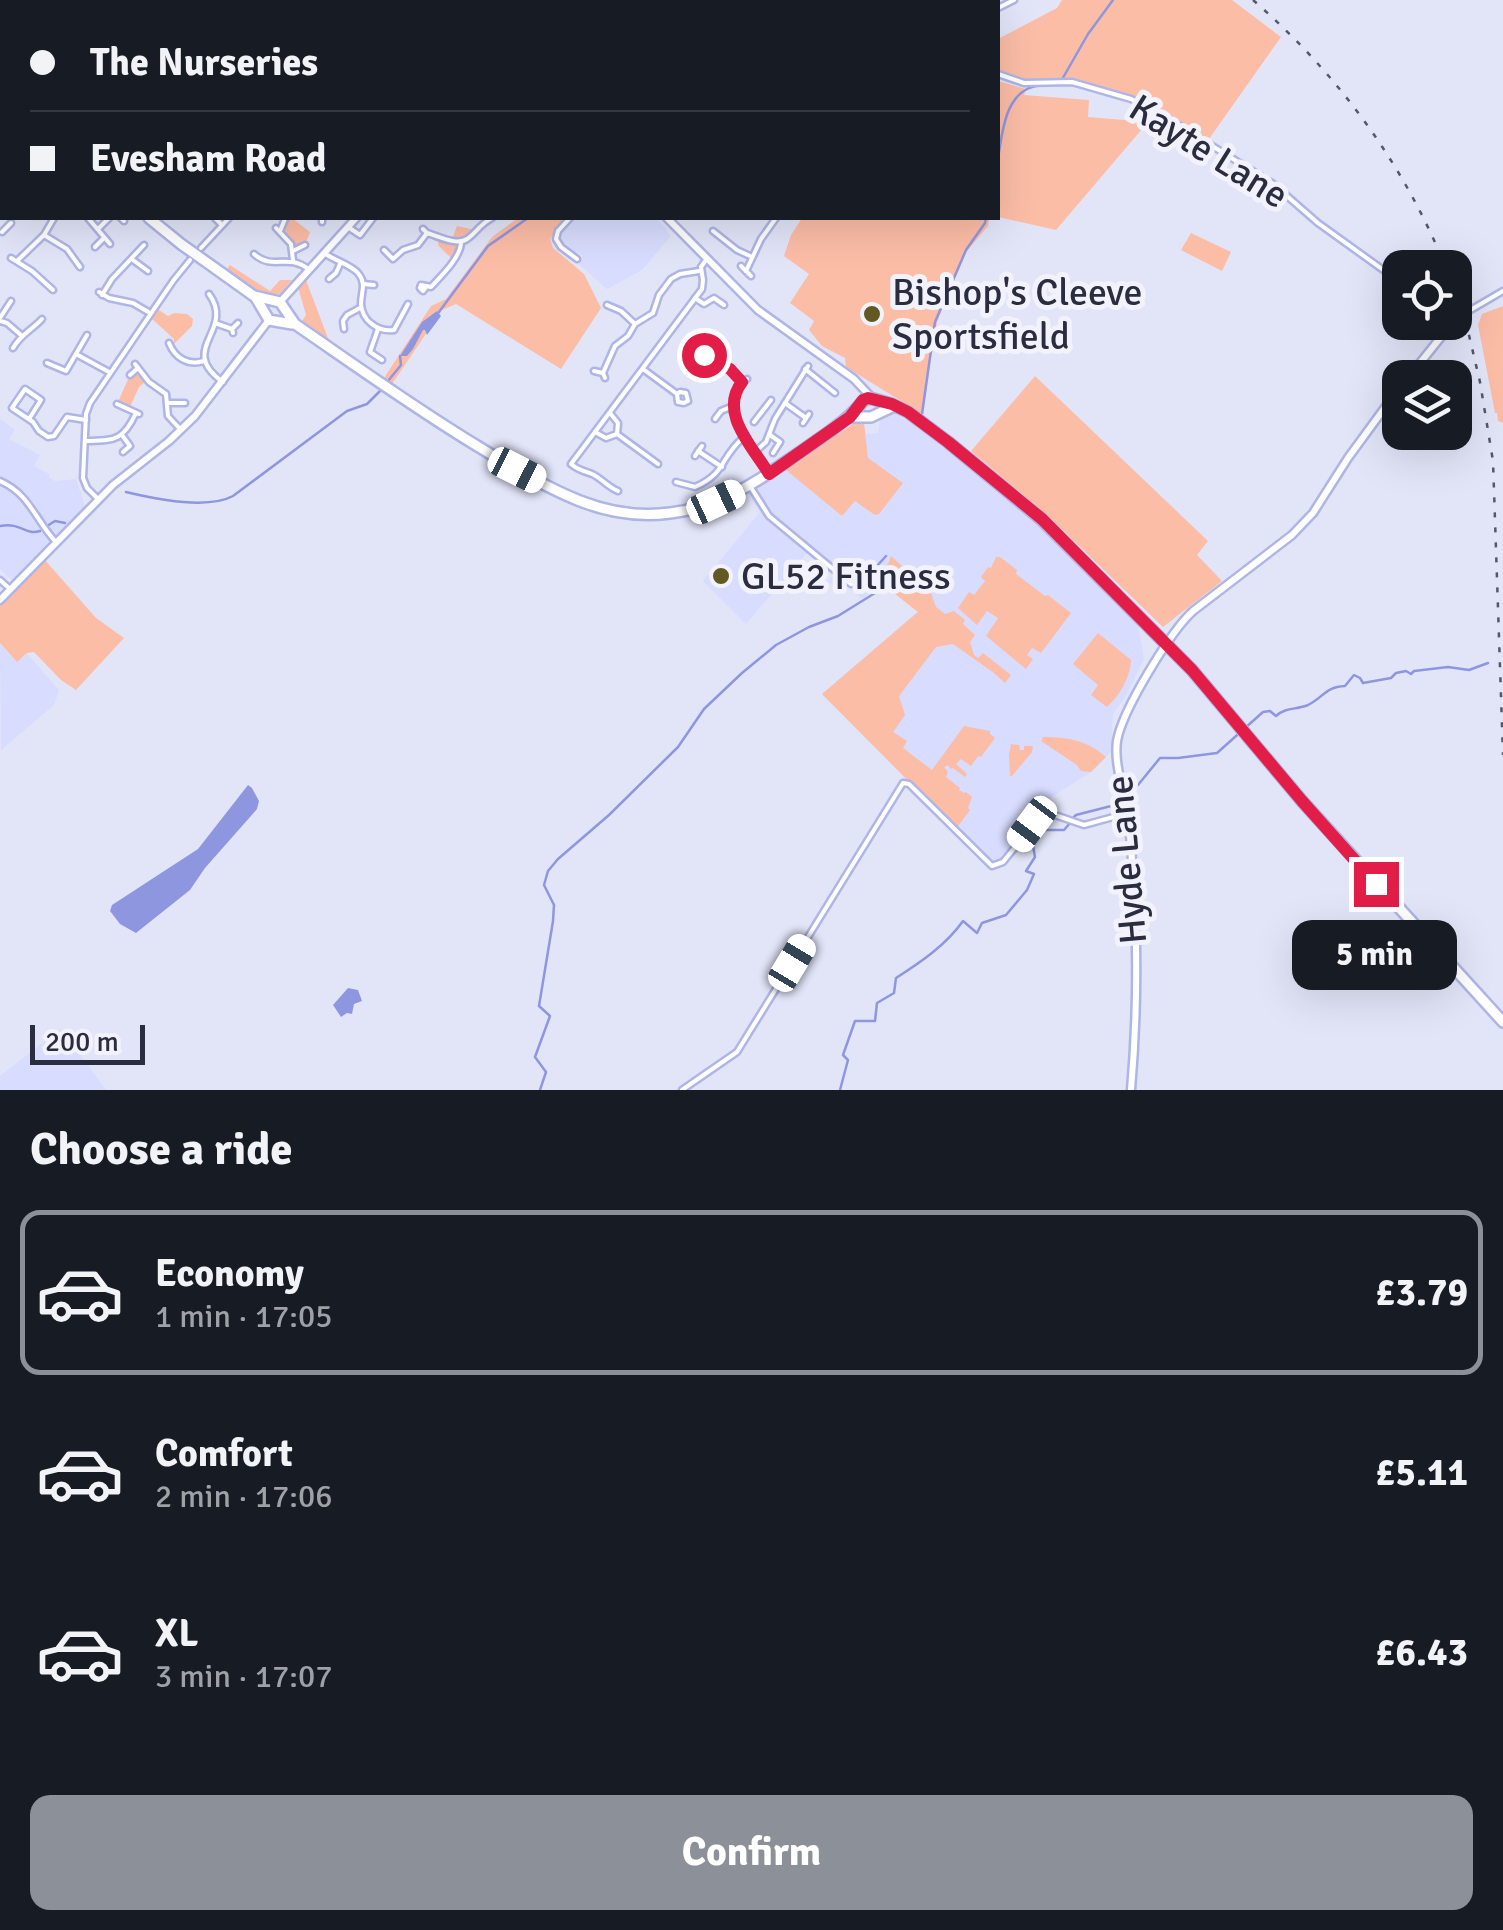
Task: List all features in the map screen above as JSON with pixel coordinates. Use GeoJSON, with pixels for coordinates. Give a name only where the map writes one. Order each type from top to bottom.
{"type":"FeatureCollection","features":[{"type":"Feature","properties":{"kind":"main road"},"geometry":{"type":"LineString","coordinates":[[151,220],[254,296],[279,305],[294,324],[468,440],[580,501],[613,511],[670,513],[716,502],[769,474],[850,417],[866,399],[896,406],[948,442],[1026,506],[1166,642],[1324,826],[1502,1022]]}},
{"type":"Feature","properties":{"kind":"main road"},"geometry":{"type":"LineString","coordinates":[[254,296],[271,318],[294,324]]}},
{"type":"Feature","properties":{"kind":"main road"},"geometry":{"type":"LineString","coordinates":[[271,318],[284,317],[279,305]]}},
{"type":"Feature","properties":{"kind":"main road"},"geometry":{"type":"LineString","coordinates":[[271,318],[266,307],[279,305]]}},
{"type":"Feature","properties":{"kind":"main road"},"geometry":{"type":"LineString","coordinates":[[874,399],[878,405],[876,414]]}},
{"type":"Feature","properties":{"kind":"main road"},"geometry":{"type":"LineString","coordinates":[[860,404],[864,416]]}},
{"type":"Feature","properties":{"kind":"main road"},"geometry":{"type":"LineString","coordinates":[[850,417],[870,418],[896,406]]}},
{"type":"Feature","properties":{"kind":"street"},"geometry":{"type":"LineString","coordinates":[[1003,2],[1014,0]]}},
{"type":"Feature","properties":{"kind":"street","name":"Kayte Lane"},"geometry":{"type":"LineString","coordinates":[[1000,75],[1024,84],[1072,82],[1144,105],[1272,183],[1318,223],[1382,269]]}},
{"type":"Feature","properties":{"kind":"street"},"geometry":{"type":"LineString","coordinates":[[0,220],[7,228]]}},
{"type":"Feature","properties":{"kind":"street"},"geometry":{"type":"LineString","coordinates":[[18,260],[44,235],[53,220]]}},
{"type":"Feature","properties":{"kind":"street"},"geometry":{"type":"LineString","coordinates":[[90,220],[110,244]]}},
{"type":"Feature","properties":{"kind":"street"},"geometry":{"type":"LineString","coordinates":[[98,228],[107,220]]}},
{"type":"Feature","properties":{"kind":"street"},"geometry":{"type":"LineString","coordinates":[[217,220],[222,224]]}},
{"type":"Feature","properties":{"kind":"street"},"geometry":{"type":"LineString","coordinates":[[201,248],[226,220]]}},
{"type":"Feature","properties":{"kind":"street"},"geometry":{"type":"LineString","coordinates":[[284,220],[278,230],[291,244],[293,260]]}},
{"type":"Feature","properties":{"kind":"street"},"geometry":{"type":"LineString","coordinates":[[279,305],[354,220]]}},
{"type":"Feature","properties":{"kind":"street"},"geometry":{"type":"LineString","coordinates":[[348,227],[360,235],[371,220]]}},
{"type":"Feature","properties":{"kind":"street"},"geometry":{"type":"LineString","coordinates":[[384,250],[394,259],[403,250],[418,246],[425,231],[460,242],[488,220]]}},
{"type":"Feature","properties":{"kind":"street"},"geometry":{"type":"LineString","coordinates":[[568,220],[556,239],[560,247],[577,259]]}},
{"type":"Feature","properties":{"kind":"street"},"geometry":{"type":"LineString","coordinates":[[669,220],[758,310],[874,399]]}},
{"type":"Feature","properties":{"kind":"street"},"geometry":{"type":"LineString","coordinates":[[751,276],[743,268],[774,220]]}},
{"type":"Feature","properties":{"kind":"street"},"geometry":{"type":"LineString","coordinates":[[713,231],[737,250],[752,256]]}},
{"type":"Feature","properties":{"kind":"street"},"geometry":{"type":"LineString","coordinates":[[44,235],[67,249],[80,268]]}},
{"type":"Feature","properties":{"kind":"street"},"geometry":{"type":"LineString","coordinates":[[95,247],[104,238]]}},
{"type":"Feature","properties":{"kind":"street"},"geometry":{"type":"LineString","coordinates":[[426,287],[432,288],[456,258],[461,251],[460,242]]}},
{"type":"Feature","properties":{"kind":"street"},"geometry":{"type":"LineString","coordinates":[[144,245],[100,294],[134,303],[150,313]]}},
{"type":"Feature","properties":{"kind":"street"},"geometry":{"type":"LineString","coordinates":[[293,251],[305,245]]}},
{"type":"Feature","properties":{"kind":"street"},"geometry":{"type":"LineString","coordinates":[[324,253],[356,271],[363,284],[361,308],[378,329],[394,330],[408,304]]}},
{"type":"Feature","properties":{"kind":"street"},"geometry":{"type":"LineString","coordinates":[[254,254],[264,261],[293,260],[308,269]]}},
{"type":"Feature","properties":{"kind":"street"},"geometry":{"type":"LineString","coordinates":[[12,258],[52,290]]}},
{"type":"Feature","properties":{"kind":"street"},"geometry":{"type":"LineString","coordinates":[[614,500],[616,491],[571,464],[702,289],[706,279],[701,270],[706,259]]}},
{"type":"Feature","properties":{"kind":"street"},"geometry":{"type":"LineString","coordinates":[[132,260],[148,270]]}},
{"type":"Feature","properties":{"kind":"street"},"geometry":{"type":"LineString","coordinates":[[98,499],[84,481],[90,403],[190,260]]}},
{"type":"Feature","properties":{"kind":"street"},"geometry":{"type":"LineString","coordinates":[[329,278],[340,264]]}},
{"type":"Feature","properties":{"kind":"street"},"geometry":{"type":"LineString","coordinates":[[594,371],[604,375],[615,346],[653,313],[659,295],[676,276],[701,270]]}},
{"type":"Feature","properties":{"kind":"street"},"geometry":{"type":"LineString","coordinates":[[363,284],[374,285]]}},
{"type":"Feature","properties":{"kind":"street"},"geometry":{"type":"LineString","coordinates":[[1472,309],[1503,291]]}},
{"type":"Feature","properties":{"kind":"street"},"geometry":{"type":"LineString","coordinates":[[209,294],[217,309],[204,361],[223,382]]}},
{"type":"Feature","properties":{"kind":"street"},"geometry":{"type":"LineString","coordinates":[[695,298],[704,304],[714,298],[724,306]]}},
{"type":"Feature","properties":{"kind":"street"},"geometry":{"type":"LineString","coordinates":[[11,300],[0,320],[21,335]]}},
{"type":"Feature","properties":{"kind":"street"},"geometry":{"type":"LineString","coordinates":[[608,306],[636,324]]}},
{"type":"Feature","properties":{"kind":"street"},"geometry":{"type":"LineString","coordinates":[[344,330],[347,315],[361,308]]}},
{"type":"Feature","properties":{"kind":"street"},"geometry":{"type":"LineString","coordinates":[[0,600],[98,499],[205,406],[271,318]]}},
{"type":"Feature","properties":{"kind":"street"},"geometry":{"type":"LineString","coordinates":[[13,348],[21,335],[42,319]]}},
{"type":"Feature","properties":{"kind":"street"},"geometry":{"type":"LineString","coordinates":[[215,324],[233,331],[238,323]]}},
{"type":"Feature","properties":{"kind":"street"},"geometry":{"type":"LineString","coordinates":[[378,329],[370,352],[382,360]]}},
{"type":"Feature","properties":{"kind":"street"},"geometry":{"type":"LineString","coordinates":[[47,363],[66,371],[87,336]]}},
{"type":"Feature","properties":{"kind":"street"},"geometry":{"type":"LineString","coordinates":[[1423,360],[1439,340]]}},
{"type":"Feature","properties":{"kind":"street"},"geometry":{"type":"LineString","coordinates":[[169,343],[184,360],[204,361]]}},
{"type":"Feature","properties":{"kind":"street"},"geometry":{"type":"LineString","coordinates":[[714,346],[706,355],[744,380],[734,393],[737,422],[769,474]]}},
{"type":"Feature","properties":{"kind":"street"},"geometry":{"type":"LineString","coordinates":[[76,354],[110,372]]}},
{"type":"Feature","properties":{"kind":"street"},"geometry":{"type":"LineString","coordinates":[[130,375],[136,366],[149,382],[164,391],[169,403],[168,416],[181,430]]}},
{"type":"Feature","properties":{"kind":"street"},"geometry":{"type":"LineString","coordinates":[[755,452],[764,444],[807,367],[835,393]]}},
{"type":"Feature","properties":{"kind":"street"},"geometry":{"type":"LineString","coordinates":[[644,369],[677,394]]}},
{"type":"Feature","properties":{"kind":"street"},"geometry":{"type":"LineString","coordinates":[[858,385],[860,404]]}},
{"type":"Feature","properties":{"kind":"street"},"geometry":{"type":"LineString","coordinates":[[29,419],[41,400],[25,389],[12,408],[49,438],[67,417],[86,420]]}},
{"type":"Feature","properties":{"kind":"street"},"geometry":{"type":"LineString","coordinates":[[756,420],[771,400]]}},
{"type":"Feature","properties":{"kind":"street"},"geometry":{"type":"LineString","coordinates":[[169,403],[185,402]]}},
{"type":"Feature","properties":{"kind":"street"},"geometry":{"type":"LineString","coordinates":[[785,403],[806,418]]}},
{"type":"Feature","properties":{"kind":"street"},"geometry":{"type":"LineString","coordinates":[[86,441],[110,440],[129,428],[137,413],[117,404]]}},
{"type":"Feature","properties":{"kind":"street"},"geometry":{"type":"LineString","coordinates":[[715,419],[733,406]]}},
{"type":"Feature","properties":{"kind":"street"},"geometry":{"type":"LineString","coordinates":[[764,410],[775,419]]}},
{"type":"Feature","properties":{"kind":"street","name":"Hyde Lane"},"geometry":{"type":"LineString","coordinates":[[1131,1090],[1136,918],[1128,813],[1117,761],[1117,742],[1124,721],[1166,642],[1193,611],[1292,535],[1313,513],[1382,412]]}},
{"type":"Feature","properties":{"kind":"street"},"geometry":{"type":"LineString","coordinates":[[610,413],[618,423],[617,434]]}},
{"type":"Feature","properties":{"kind":"street"},"geometry":{"type":"LineString","coordinates":[[595,432],[608,438],[617,434]]}},
{"type":"Feature","properties":{"kind":"street"},"geometry":{"type":"LineString","coordinates":[[617,434],[658,464]]}},
{"type":"Feature","properties":{"kind":"street"},"geometry":{"type":"LineString","coordinates":[[769,434],[780,442],[772,453]]}},
{"type":"Feature","properties":{"kind":"street"},"geometry":{"type":"LineString","coordinates":[[122,435],[130,446],[123,452]]}},
{"type":"Feature","properties":{"kind":"street"},"geometry":{"type":"LineString","coordinates":[[676,482],[691,487],[713,478],[745,437]]}},
{"type":"Feature","properties":{"kind":"street"},"geometry":{"type":"LineString","coordinates":[[698,451],[722,467]]}},
{"type":"Feature","properties":{"kind":"street"},"geometry":{"type":"LineString","coordinates":[[0,481],[26,498],[56,542]]}},
{"type":"Feature","properties":{"kind":"street"},"geometry":{"type":"LineString","coordinates":[[750,486],[769,516],[851,584]]}},
{"type":"Feature","properties":{"kind":"street"},"geometry":{"type":"LineString","coordinates":[[0,580],[10,589]]}},
{"type":"Feature","properties":{"kind":"street"},"geometry":{"type":"LineString","coordinates":[[1158,634],[1159,656],[1178,655]]}},
{"type":"Feature","properties":{"kind":"street"},"geometry":{"type":"LineString","coordinates":[[682,1090],[737,1052],[903,783],[992,866],[1003,862],[1042,814],[1084,825],[1128,813]]}},
{"type":"Feature","properties":{"kind":"shaded area"},"geometry":{"type":"Polygon","coordinates":[[[1062,0],[1232,0],[1281,37],[1209,139],[1131,96],[1065,78],[1016,80],[1000,73],[1000,38],[1057,8],[1062,0]]]}},
{"type":"Feature","properties":{"kind":"shaded area"},"geometry":{"type":"Polygon","coordinates":[[[1000,82],[1026,89],[1024,95],[1089,100],[1088,117],[1148,122],[1056,230],[1000,217],[1000,82]]]}},
{"type":"Feature","properties":{"kind":"shaded area"},"geometry":{"type":"Polygon","coordinates":[[[286,220],[295,220],[310,232],[305,245],[293,251],[280,231],[286,220]]]}},
{"type":"Feature","properties":{"kind":"shaded area"},"geometry":{"type":"Polygon","coordinates":[[[515,220],[564,220],[550,239],[553,248],[584,274],[601,308],[561,369],[456,304],[442,310],[392,384],[384,378],[431,306],[446,299],[492,237],[515,220]]]}},
{"type":"Feature","properties":{"kind":"shaded area"},"geometry":{"type":"Polygon","coordinates":[[[573,220],[658,220],[670,237],[642,270],[607,289],[578,263],[583,258],[581,254],[573,252],[560,239],[573,220]]]}},
{"type":"Feature","properties":{"kind":"shaded area","name":"Bishop's Cleeve Sportsfield"},"geometry":{"type":"Polygon","coordinates":[[[801,220],[989,220],[966,252],[937,322],[922,414],[846,367],[845,358],[822,346],[809,330],[814,321],[790,303],[809,274],[784,256],[801,220]]]}},
{"type":"Feature","properties":{"kind":"shaded area"},"geometry":{"type":"Polygon","coordinates":[[[457,226],[475,230],[461,242],[454,261],[438,245],[439,236],[452,239],[457,226]]]}},
{"type":"Feature","properties":{"kind":"shaded area"},"geometry":{"type":"Polygon","coordinates":[[[1191,233],[1231,252],[1222,271],[1181,250],[1191,233]]]}},
{"type":"Feature","properties":{"kind":"shaded area"},"geometry":{"type":"Polygon","coordinates":[[[230,265],[270,291],[280,280],[292,280],[281,293],[263,300],[224,274],[230,265]]]}},
{"type":"Feature","properties":{"kind":"shaded area"},"geometry":{"type":"Polygon","coordinates":[[[306,280],[329,342],[301,323],[306,315],[298,287],[306,280]]]}},
{"type":"Feature","properties":{"kind":"shaded area"},"geometry":{"type":"Polygon","coordinates":[[[1503,306],[1503,423],[1495,413],[1478,325],[1482,314],[1503,306]]]}},
{"type":"Feature","properties":{"kind":"shaded area"},"geometry":{"type":"Polygon","coordinates":[[[156,308],[168,316],[187,314],[193,319],[192,326],[174,344],[174,339],[150,317],[156,308]]]}},
{"type":"Feature","properties":{"kind":"shaded area"},"geometry":{"type":"Polygon","coordinates":[[[138,368],[147,380],[139,387],[129,409],[117,404],[130,375],[138,368]]]}},
{"type":"Feature","properties":{"kind":"shaded area"},"geometry":{"type":"Polygon","coordinates":[[[1035,376],[1208,541],[1197,555],[1222,581],[1163,627],[1048,516],[971,451],[1035,376]]]}},
{"type":"Feature","properties":{"kind":"shaded area"},"geometry":{"type":"Polygon","coordinates":[[[891,412],[935,436],[1027,511],[1138,624],[1144,659],[1113,714],[1111,752],[1091,772],[1050,798],[997,863],[988,861],[822,694],[918,611],[882,583],[862,599],[845,584],[838,591],[828,581],[834,574],[808,552],[746,624],[703,581],[760,512],[748,495],[840,430],[864,424],[866,434],[878,433],[880,419],[891,412]]]}},
{"type":"Feature","properties":{"kind":"shaded area"},"geometry":{"type":"Polygon","coordinates":[[[0,419],[15,430],[9,439],[40,455],[34,466],[49,474],[49,478],[76,479],[85,506],[13,581],[0,569],[0,419]]]}},
{"type":"Feature","properties":{"kind":"shaded area"},"geometry":{"type":"Polygon","coordinates":[[[857,421],[864,424],[868,458],[903,483],[879,514],[855,501],[842,516],[786,470],[857,421]]]}},
{"type":"Feature","properties":{"kind":"shaded area"},"geometry":{"type":"Polygon","coordinates":[[[891,556],[931,593],[936,607],[945,614],[954,611],[965,620],[963,624],[975,635],[970,642],[974,655],[978,658],[983,653],[1011,675],[1005,683],[953,644],[936,647],[899,696],[905,715],[893,732],[907,741],[903,748],[932,770],[964,726],[990,731],[995,738],[971,766],[961,759],[956,764],[967,774],[965,777],[948,765],[944,767],[946,777],[972,797],[970,810],[956,829],[822,694],[918,612],[881,583],[891,556]]]}},
{"type":"Feature","properties":{"kind":"shaded area"},"geometry":{"type":"Polygon","coordinates":[[[996,557],[1071,613],[1041,653],[1032,648],[1027,655],[1033,659],[1026,669],[986,636],[998,618],[987,611],[977,625],[958,608],[969,592],[974,595],[985,581],[981,577],[996,557]]]}},
{"type":"Feature","properties":{"kind":"shaded area"},"geometry":{"type":"Polygon","coordinates":[[[44,559],[96,618],[124,638],[76,690],[34,652],[17,662],[0,643],[0,605],[44,559]]]}},
{"type":"Feature","properties":{"kind":"shaded area"},"geometry":{"type":"Polygon","coordinates":[[[1098,633],[1131,660],[1124,686],[1107,707],[1091,695],[1098,685],[1073,664],[1098,633]]]}},
{"type":"Feature","properties":{"kind":"shaded area"},"geometry":{"type":"Polygon","coordinates":[[[0,644],[17,662],[27,654],[59,690],[54,705],[1,750],[0,644]]]}},
{"type":"Feature","properties":{"kind":"shaded area"},"geometry":{"type":"Polygon","coordinates":[[[1043,737],[1076,741],[1106,757],[1091,772],[1081,771],[1041,741],[1043,737]]]}},
{"type":"Feature","properties":{"kind":"shaded area"},"geometry":{"type":"Polygon","coordinates":[[[1011,744],[1019,745],[1020,750],[1033,746],[1010,776],[1009,755],[1011,744]]]}},
{"type":"Feature","properties":{"kind":"shaded area"},"geometry":{"type":"Polygon","coordinates":[[[61,1029],[106,1090],[0,1090],[0,1076],[61,1029]]]}},
{"type":"Feature","properties":{"kind":"water"},"geometry":{"type":"Polygon","coordinates":[[[437,311],[441,316],[427,335],[423,330],[407,356],[400,356],[422,322],[437,311]]]}},
{"type":"Feature","properties":{"kind":"water"},"geometry":{"type":"Polygon","coordinates":[[[248,785],[259,801],[257,809],[190,890],[136,933],[120,924],[110,911],[112,905],[198,849],[248,785]]]}},
{"type":"Feature","properties":{"kind":"water"},"geometry":{"type":"Polygon","coordinates":[[[348,988],[358,990],[362,1001],[354,1004],[352,1014],[341,1017],[333,1005],[348,988]]]}},
{"type":"Feature","properties":{"kind":"waterway"},"geometry":{"type":"LineString","coordinates":[[1060,83],[1113,0]]}},
{"type":"Feature","properties":{"kind":"waterway"},"geometry":{"type":"LineString","coordinates":[[1000,147],[1013,102],[1030,88],[1052,84]]}},
{"type":"Feature","properties":{"kind":"waterway"},"geometry":{"type":"LineString","coordinates":[[439,312],[488,246],[525,220]]}},
{"type":"Feature","properties":{"kind":"waterway"},"geometry":{"type":"LineString","coordinates":[[922,414],[935,322],[966,250],[986,220]]}},
{"type":"Feature","properties":{"kind":"waterway"},"geometry":{"type":"LineString","coordinates":[[388,381],[401,365],[400,356]]}},
{"type":"Feature","properties":{"kind":"waterway"},"geometry":{"type":"LineString","coordinates":[[126,492],[195,503],[233,496],[347,411],[367,404],[381,390]]}},
{"type":"Feature","properties":{"kind":"waterway"},"geometry":{"type":"LineString","coordinates":[[47,526],[55,521],[65,523]]}},
{"type":"Feature","properties":{"kind":"waterway"},"geometry":{"type":"LineString","coordinates":[[0,526],[40,531]]}},
{"type":"Feature","properties":{"kind":"waterway"},"geometry":{"type":"LineString","coordinates":[[540,1090],[546,1072],[535,1057],[550,1016],[539,1006],[553,921],[554,905],[544,885],[548,871],[678,747],[704,709],[742,673],[776,645],[838,616],[875,593],[877,566],[886,556]]}},
{"type":"Feature","properties":{"kind":"waterway"},"geometry":{"type":"LineString","coordinates":[[1128,793],[1160,758],[1217,753],[1263,712],[1270,711],[1276,716],[1308,705],[1329,690],[1345,686],[1354,675],[1363,683],[1406,671],[1411,674],[1448,667],[1469,670],[1488,663]]}},
{"type":"Feature","properties":{"kind":"waterway"},"geometry":{"type":"LineString","coordinates":[[1073,818],[1111,806],[1122,797]]}},
{"type":"Feature","properties":{"kind":"waterway"},"geometry":{"type":"LineString","coordinates":[[840,1090],[848,1060],[843,1055],[855,1021],[875,1021],[877,1003],[894,993],[896,978],[941,945],[963,921],[977,933],[982,923],[1006,915],[1027,890],[1034,874],[1026,871],[1035,857],[1033,846],[1042,830],[1064,830],[1070,823]]}},
{"type":"Feature","properties":{"kind":"railway"},"geometry":{"type":"LineString","coordinates":[[1253,0],[1313,58],[1365,122],[1410,193],[1438,250]]}},
{"type":"Feature","properties":{"kind":"railway"},"geometry":{"type":"LineString","coordinates":[[1470,340],[1493,461],[1503,755]]}},
{"type":"Feature","properties":{"kind":"place","name":"Bishop's Cleeve Sportsfield"},"geometry":{"type":"Point","coordinates":[872,314]}},
{"type":"Feature","properties":{"kind":"place","name":"GL52 Fitness"},"geometry":{"type":"Point","coordinates":[721,576]}},
{"type":"Feature","properties":{"kind":"route"},"geometry":{"type":"LineString","coordinates":[[704,355],[730,369],[742,382],[733,397],[734,414],[769,474],[850,417],[868,398],[900,407],[948,442],[1042,519],[1166,642],[1376,884]]}}]}
